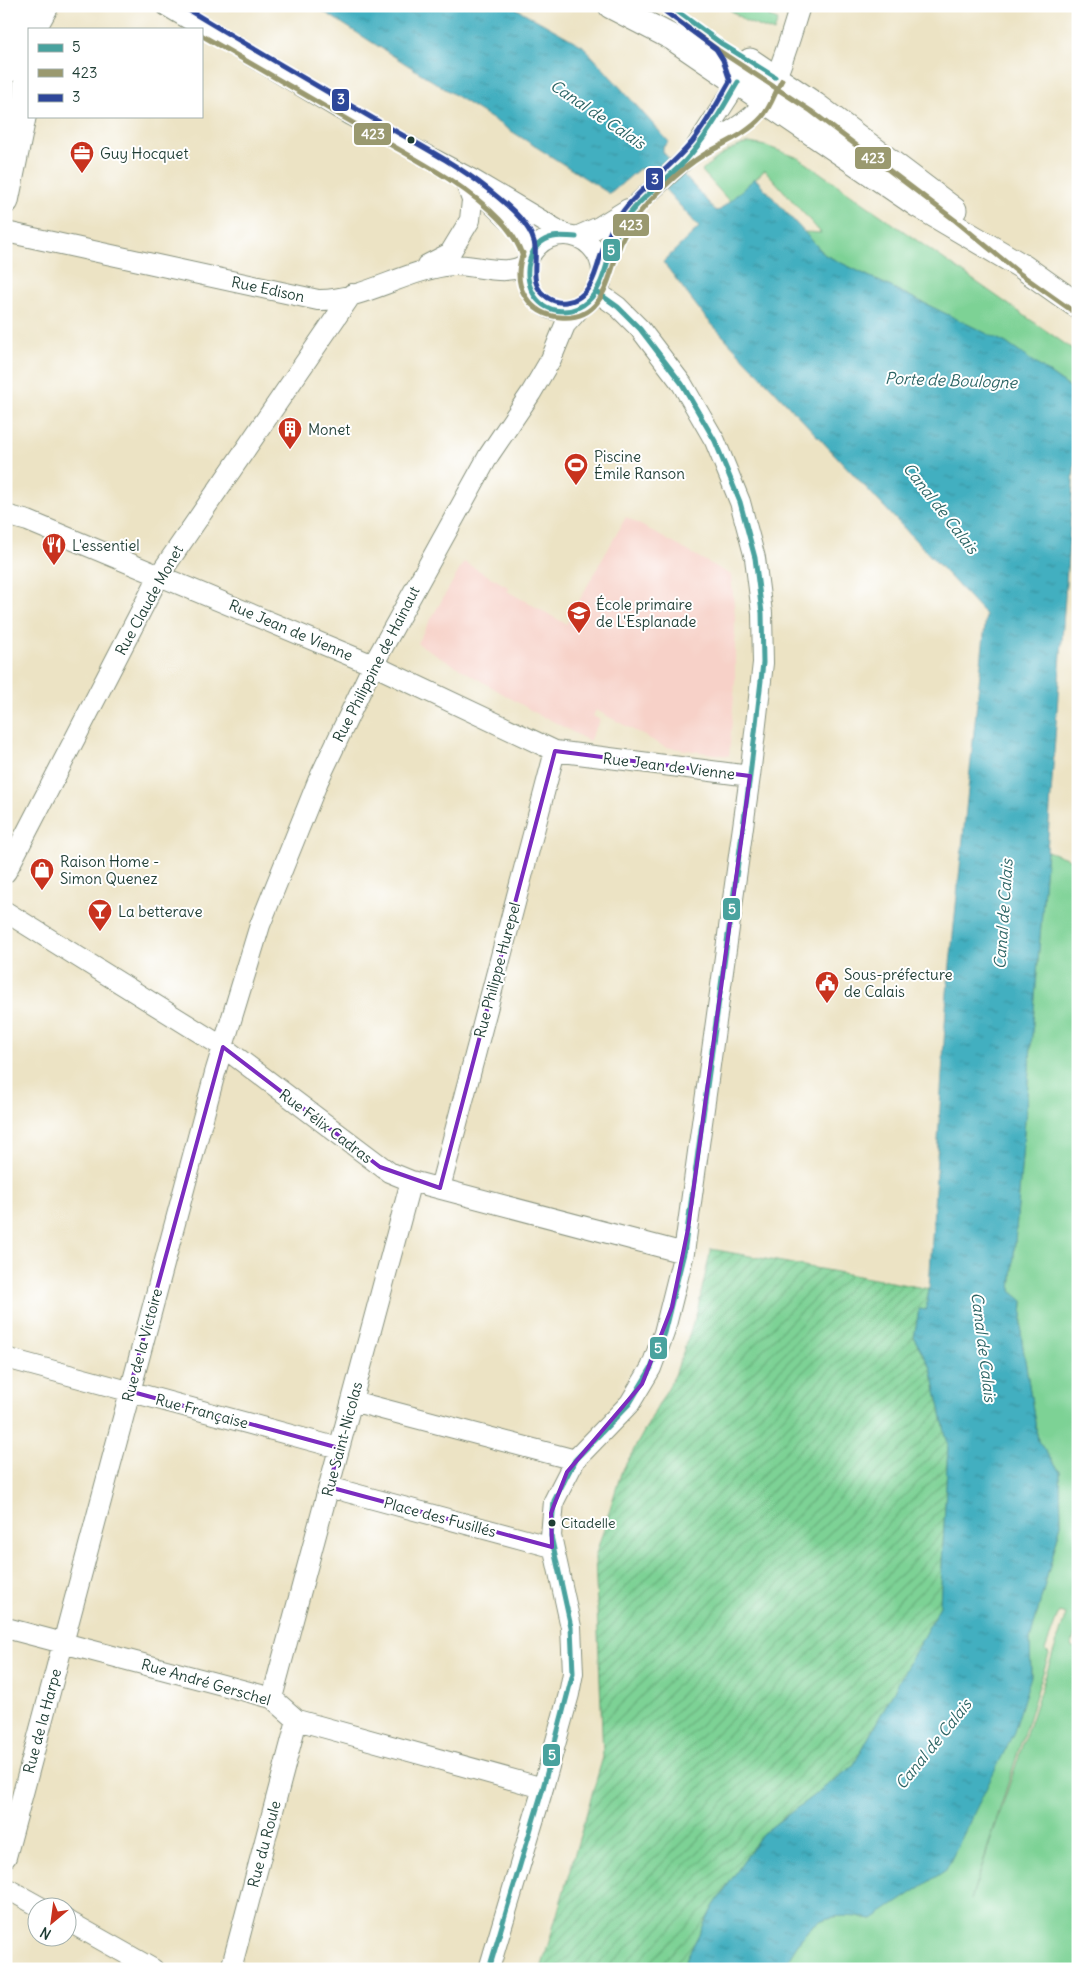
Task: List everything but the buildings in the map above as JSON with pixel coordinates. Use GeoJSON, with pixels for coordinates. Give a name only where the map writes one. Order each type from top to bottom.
{"type":"FeatureCollection","features":[{"type":"Feature","properties":{"kind":"street"},"geometry":{"type":"LineString","coordinates":[[6,71],[21,35],[20,6]]}},
{"type":"Feature","properties":{"kind":"street"},"geometry":{"type":"LineString","coordinates":[[33,28],[46,6]]}},
{"type":"Feature","properties":{"kind":"street"},"geometry":{"type":"LineString","coordinates":[[167,6],[430,159],[497,207],[519,229],[525,238],[529,259],[527,283],[538,300],[556,310],[571,310],[580,307],[599,284],[620,227],[640,200]]}},
{"type":"Feature","properties":{"kind":"street"},"geometry":{"type":"LineString","coordinates":[[611,6],[669,36],[918,205],[1023,267]]}},
{"type":"Feature","properties":{"kind":"street"},"geometry":{"type":"LineString","coordinates":[[529,259],[543,241],[571,236],[605,223],[640,200],[692,153],[746,121],[764,100],[775,77],[788,46],[800,6]]}},
{"type":"Feature","properties":{"kind":"street"},"geometry":{"type":"LineString","coordinates":[[6,200],[25,108],[28,58]]}},
{"type":"Feature","properties":{"kind":"street"},"geometry":{"type":"LineString","coordinates":[[692,153],[750,61],[815,105],[961,216],[1023,267],[1078,306]]}},
{"type":"Feature","properties":{"kind":"street"},"geometry":{"type":"LineString","coordinates":[[430,159],[473,180],[571,236],[589,244],[595,252],[600,260],[599,284],[633,320],[682,384],[716,441],[744,515],[759,585],[763,663],[750,776],[684,1253],[664,1333],[651,1368],[630,1403],[575,1460],[554,1501],[550,1526],[552,1547],[571,1627],[573,1673],[570,1694],[489,1969]]}},
{"type":"Feature","properties":{"kind":"street"},"geometry":{"type":"LineString","coordinates":[[412,273],[446,256],[454,248],[472,216],[472,200],[466,183]]}},
{"type":"Feature","properties":{"kind":"street","name":"Rue Edison"},"geometry":{"type":"LineString","coordinates":[[6,232],[313,299],[328,300],[352,294],[412,273],[453,265],[513,269],[529,259]]}},
{"type":"Feature","properties":{"kind":"street","name":"Rue Claude Monet"},"geometry":{"type":"LineString","coordinates":[[6,872],[160,574],[352,294]]}},
{"type":"Feature","properties":{"kind":"street","name":"Rue Philippine de Hainaut"},"geometry":{"type":"LineString","coordinates":[[223,1047],[246,966],[288,851],[318,781],[373,665],[489,455],[532,393],[551,359],[565,325],[580,307]]}},
{"type":"Feature","properties":{"kind":"street","name":"Rue Jean de Vienne"},"geometry":{"type":"LineString","coordinates":[[6,515],[28,521],[160,574],[373,665],[555,751],[750,776]]}},
{"type":"Feature","properties":{"kind":"street","name":"Rue Philippe Hurepel"},"geometry":{"type":"LineString","coordinates":[[440,1188],[555,751]]}},
{"type":"Feature","properties":{"kind":"street","name":"Rue Félix Cadras"},"geometry":{"type":"LineString","coordinates":[[6,912],[223,1047],[380,1167],[411,1181],[684,1253]]}},
{"type":"Feature","properties":{"kind":"street","name":"Rue de la Victoire"},"geometry":{"type":"LineString","coordinates":[[62,1643],[223,1047]]}},
{"type":"Feature","properties":{"kind":"street","name":"Rue Saint-Nicolas"},"geometry":{"type":"LineString","coordinates":[[272,1698],[411,1181]]}},
{"type":"Feature","properties":{"kind":"street","name":"Rue Française"},"geometry":{"type":"LineString","coordinates":[[6,1358],[339,1448]]}},
{"type":"Feature","properties":{"kind":"street"},"geometry":{"type":"LineString","coordinates":[[352,1401],[575,1460]]}},
{"type":"Feature","properties":{"kind":"street","name":"Place des Fusillés"},"geometry":{"type":"LineString","coordinates":[[329,1487],[552,1547]]}},
{"type":"Feature","properties":{"kind":"street","name":"Rue André Gerschel"},"geometry":{"type":"LineString","coordinates":[[6,1628],[272,1698],[297,1720],[543,1788]]}},
{"type":"Feature","properties":{"kind":"street","name":"Rue de la Harpe"},"geometry":{"type":"LineString","coordinates":[[6,1857],[62,1643]]}},
{"type":"Feature","properties":{"kind":"street","name":"Rue du Roule"},"geometry":{"type":"LineString","coordinates":[[231,1969],[297,1720]]}},
{"type":"Feature","properties":{"kind":"street"},"geometry":{"type":"LineString","coordinates":[[6,1888],[28,1900]]}},
{"type":"Feature","properties":{"kind":"street"},"geometry":{"type":"LineString","coordinates":[[78,1928],[153,1969]]}},
{"type":"Feature","properties":{"kind":"highlighted area"},"geometry":{"type":"Polygon","coordinates":[[[555,751],[750,776],[688,1229],[672,1307],[642,1384],[567,1472],[551,1513],[552,1547],[329,1487],[339,1448],[129,1391],[223,1047],[380,1167],[440,1188],[555,751]]]}},
{"type":"Feature","properties":{"kind":"shaded area","name":"École primaire de L'Esplanade"},"geometry":{"type":"Polygon","coordinates":[[[626,517],[731,575],[735,615],[735,683],[729,756],[665,747],[596,710],[593,716],[600,720],[589,741],[544,718],[417,643],[464,562],[510,588],[507,591],[566,624],[626,517]]]}},
{"type":"Feature","properties":{"kind":"green space"},"geometry":{"type":"Polygon","coordinates":[[[725,6],[772,6],[769,17],[778,20],[774,32],[745,21],[725,6]]]}},
{"type":"Feature","properties":{"kind":"green space"},"geometry":{"type":"Polygon","coordinates":[[[749,143],[766,146],[799,158],[1078,353],[1078,393],[1006,343],[825,255],[804,232],[821,233],[765,170],[730,202],[702,171],[724,154],[749,143]]]}},
{"type":"Feature","properties":{"kind":"green space"},"geometry":{"type":"Polygon","coordinates":[[[1047,851],[1078,862],[1078,1626],[1071,1646],[1078,1649],[1078,1969],[782,1969],[808,1930],[826,1918],[838,1916],[873,1919],[1031,1676],[1030,1640],[1061,1524],[1060,1472],[1038,1441],[1021,1335],[1023,1301],[1011,1291],[1047,851]],[[1059,1612],[1045,1650],[1049,1654],[971,1900],[1066,1614],[1059,1612]]]}},
{"type":"Feature","properties":{"kind":"green space"},"geometry":{"type":"Polygon","coordinates":[[[711,1249],[929,1289],[926,1311],[919,1310],[914,1338],[931,1368],[948,1445],[940,1606],[853,1766],[762,1834],[713,1907],[681,1969],[541,1969],[603,1757],[595,1557],[621,1473],[675,1375],[697,1312],[711,1249]]]}},
{"type":"Feature","properties":{"kind":"water"},"geometry":{"type":"Polygon","coordinates":[[[315,6],[512,6],[583,46],[669,142],[663,147],[663,152],[716,211],[720,210],[755,178],[825,255],[1006,343],[1078,393],[1078,444],[1076,443],[1047,851],[1011,1291],[1023,1301],[1021,1335],[1038,1441],[1060,1472],[1061,1524],[1030,1640],[1031,1676],[1014,1732],[946,1870],[873,1919],[838,1916],[826,1918],[817,1923],[800,1940],[782,1969],[681,1969],[713,1907],[762,1834],[853,1766],[940,1606],[948,1445],[931,1368],[914,1338],[919,1309],[926,1310],[929,1289],[947,993],[986,615],[705,317],[663,262],[699,227],[646,168],[639,169],[610,194],[315,6]]]}},
{"type":"Feature","properties":{"kind":"ferry route"},"geometry":{"type":"LineString","coordinates":[[361,6],[363,15]]}},
{"type":"Feature","properties":{"kind":"transit line","name":"3"},"geometry":{"type":"LineString","coordinates":[[182,6],[445,159],[475,179],[501,200],[524,223],[535,244],[535,277],[537,285],[548,298],[561,302],[574,300],[585,292],[593,279],[608,237],[617,219],[639,193],[678,158],[692,142],[730,81],[723,60],[716,49],[666,12]]}},
{"type":"Feature","properties":{"kind":"transit line","name":"5"},"geometry":{"type":"LineString","coordinates":[[670,6],[722,44],[775,77]]}},
{"type":"Feature","properties":{"kind":"transit line","name":"423"},"geometry":{"type":"LineString","coordinates":[[666,12],[718,50],[811,111],[956,221],[1019,273],[1074,312]]}},
{"type":"Feature","properties":{"kind":"transit line","name":"423"},"geometry":{"type":"LineString","coordinates":[[202,36],[426,165],[472,195],[503,223],[514,237],[523,257]]}},
{"type":"Feature","properties":{"kind":"transit line","name":"423"},"geometry":{"type":"LineString","coordinates":[[523,253],[519,269],[520,280],[522,291],[528,301],[544,313],[560,317],[576,316],[589,311],[605,289],[625,234],[643,209],[689,165],[756,123],[768,109],[782,80]]}},
{"type":"Feature","properties":{"kind":"transit line","name":"5"},"geometry":{"type":"LineString","coordinates":[[576,237],[556,236],[545,240],[538,245],[530,259],[528,277],[533,293],[543,305],[550,309],[566,311],[574,309],[588,301],[595,293],[604,275],[616,235],[627,216],[693,152],[714,123],[738,82]]}},
{"type":"Feature","properties":{"kind":"transit line","name":"5"},"geometry":{"type":"LineString","coordinates":[[489,1969],[543,1788],[573,1673],[571,1627],[551,1536],[554,1501],[575,1460],[630,1403],[651,1368],[664,1333],[684,1253],[750,776],[763,663],[762,613],[755,558],[740,502],[715,441],[682,384],[640,329],[618,307],[597,292]]}},
{"type":"Feature","properties":{"kind":"place","name":"Guy Hocquet"},"geometry":{"type":"Point","coordinates":[82,174]}},
{"type":"Feature","properties":{"kind":"place","name":"Monet"},"geometry":{"type":"Point","coordinates":[290,450]}},
{"type":"Feature","properties":{"kind":"place","name":"Piscine Émile Ranson"},"geometry":{"type":"Point","coordinates":[576,486]}},
{"type":"Feature","properties":{"kind":"place","name":"L'essentiel"},"geometry":{"type":"Point","coordinates":[54,566]}},
{"type":"Feature","properties":{"kind":"place","name":"École primaire de L'Esplanade"},"geometry":{"type":"Point","coordinates":[579,634]}},
{"type":"Feature","properties":{"kind":"place","name":"Raison Home - Simon Quenez"},"geometry":{"type":"Point","coordinates":[42,891]}},
{"type":"Feature","properties":{"kind":"place","name":"La betterave"},"geometry":{"type":"Point","coordinates":[100,932]}},
{"type":"Feature","properties":{"kind":"place","name":"Sous-préfecture de Calais"},"geometry":{"type":"Point","coordinates":[827,1004]}},
{"type":"Feature","properties":{"kind":"place","name":"Citadelle"},"geometry":{"type":"Point","coordinates":[552,1523]}},
{"type":"Feature","properties":{"kind":"water label","name":"Canal de Calais"},"geometry":{"type":"Point","coordinates":[598,114]}},
{"type":"Feature","properties":{"kind":"water label","name":"Porte de Boulogne"},"geometry":{"type":"Point","coordinates":[951,380]}},
{"type":"Feature","properties":{"kind":"water label","name":"Canal de Calais"},"geometry":{"type":"Point","coordinates":[941,508]}},
{"type":"Feature","properties":{"kind":"water label","name":"Canal de Calais"},"geometry":{"type":"Point","coordinates":[1003,914]}},
{"type":"Feature","properties":{"kind":"water label","name":"Canal de Calais"},"geometry":{"type":"Point","coordinates":[984,1347]}},
{"type":"Feature","properties":{"kind":"water label","name":"Canal de Calais"},"geometry":{"type":"Point","coordinates":[933,1744]}}]}
